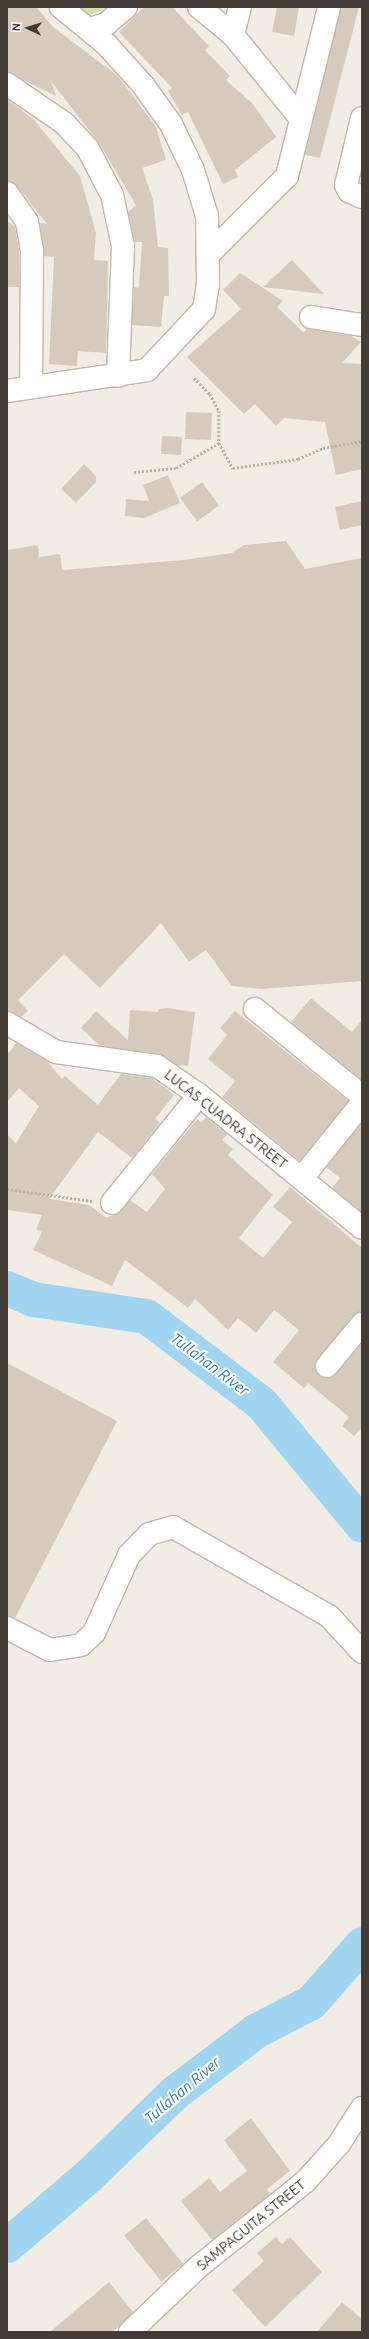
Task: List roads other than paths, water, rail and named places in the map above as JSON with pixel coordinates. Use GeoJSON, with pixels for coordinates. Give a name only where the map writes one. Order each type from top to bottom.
{"type":"FeatureCollection","features":[{"type":"Feature","properties":{"kind":"street"},"geometry":{"type":"LineString","coordinates":[[7,392],[31,386],[118,376],[147,370],[204,309],[210,253],[207,216],[193,170],[171,124],[143,85],[90,29],[61,7]]}},
{"type":"Feature","properties":{"kind":"street"},"geometry":{"type":"LineString","coordinates":[[90,29],[106,24],[126,7]]}},
{"type":"Feature","properties":{"kind":"street"},"geometry":{"type":"LineString","coordinates":[[199,7],[233,35],[301,119]]}},
{"type":"Feature","properties":{"kind":"street"},"geometry":{"type":"LineString","coordinates":[[233,35],[240,7]]}},
{"type":"Feature","properties":{"kind":"street"},"geometry":{"type":"LineString","coordinates":[[210,253],[286,176],[329,7]]}},
{"type":"Feature","properties":{"kind":"street"},"geometry":{"type":"LineString","coordinates":[[7,84],[64,123],[88,149],[112,195],[123,246],[118,376]]}},
{"type":"Feature","properties":{"kind":"street"},"geometry":{"type":"LineString","coordinates":[[362,118],[346,185],[349,192],[362,197]]}},
{"type":"Feature","properties":{"kind":"street"},"geometry":{"type":"LineString","coordinates":[[7,193],[27,222],[32,249],[31,386]]}},
{"type":"Feature","properties":{"kind":"street"},"geometry":{"type":"LineString","coordinates":[[311,317],[362,325]]}},
{"type":"Feature","properties":{"kind":"street"},"geometry":{"type":"LineString","coordinates":[[255,1009],[362,1096]]}},
{"type":"Feature","properties":{"kind":"street","name":"LUCAS CUADRA STREET"},"geometry":{"type":"LineString","coordinates":[[7,1023],[56,1052],[157,1066],[199,1095],[362,1228]]}},
{"type":"Feature","properties":{"kind":"street"},"geometry":{"type":"LineString","coordinates":[[112,1203],[199,1095]]}},
{"type":"Feature","properties":{"kind":"street"},"geometry":{"type":"LineString","coordinates":[[302,1178],[362,1103]]}},
{"type":"Feature","properties":{"kind":"street"},"geometry":{"type":"LineString","coordinates":[[327,1366],[362,1324]]}},
{"type":"Feature","properties":{"kind":"street"},"geometry":{"type":"LineString","coordinates":[[7,1628],[50,1650],[81,1645],[94,1633],[129,1555],[148,1534],[174,1526],[329,1616],[362,1652]]}},
{"type":"Feature","properties":{"kind":"street","name":"SAMPAGUITA STREET"},"geometry":{"type":"LineString","coordinates":[[130,2332],[198,2267],[305,2182],[339,2144],[362,2108]]}},
{"type":"Feature","properties":{"kind":"waterway","name":"Tullahan River"},"geometry":{"type":"LineString","coordinates":[[7,1288],[33,1299],[146,1316],[261,1403],[362,1525]]}},
{"type":"Feature","properties":{"kind":"waterway","name":"Tullahan River"},"geometry":{"type":"LineString","coordinates":[[7,2245],[89,2175],[175,2092],[255,2031],[311,2002],[362,1944]]}}]}
